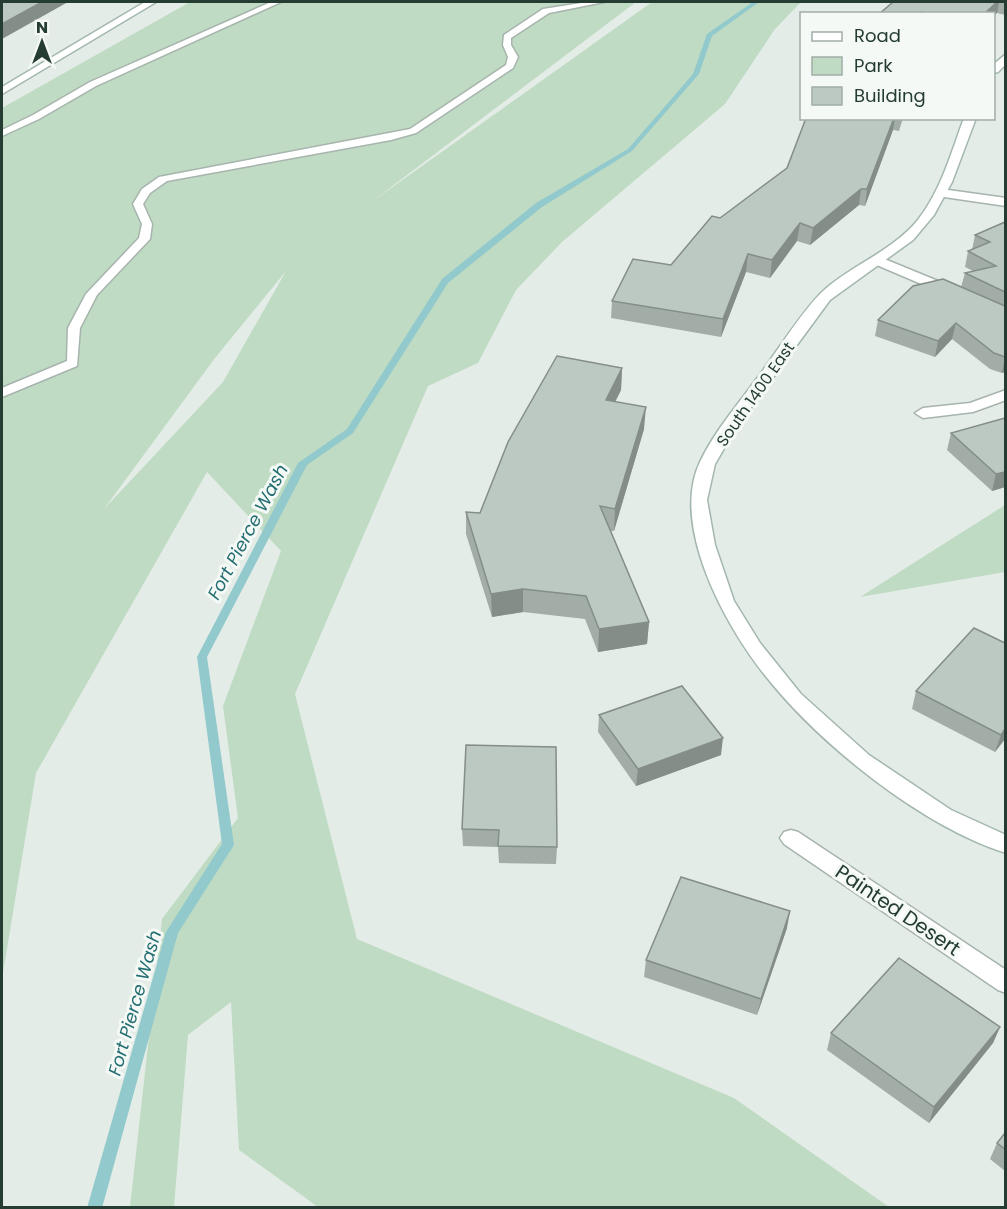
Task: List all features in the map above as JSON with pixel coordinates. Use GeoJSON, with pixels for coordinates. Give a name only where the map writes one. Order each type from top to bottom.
{"type":"FeatureCollection","features":[{"type":"Feature","properties":{"kind":"street"},"geometry":{"type":"LineString","coordinates":[[2,91],[151,2]]}},
{"type":"Feature","properties":{"kind":"street","name":"South 1400 East"},"geometry":{"type":"LineString","coordinates":[[969,120],[941,193],[929,215],[910,236],[877,260],[844,279],[825,297],[729,427],[707,464],[699,500],[706,545],[725,601],[753,648],[794,699],[854,753],[944,816],[1005,845]]}},
{"type":"Feature","properties":{"kind":"street"},"geometry":{"type":"LineString","coordinates":[[941,193],[1005,202]]}},
{"type":"Feature","properties":{"kind":"street"},"geometry":{"type":"LineString","coordinates":[[877,260],[959,295]]}},
{"type":"Feature","properties":{"kind":"street"},"geometry":{"type":"LineString","coordinates":[[923,413],[973,407],[1005,394]]}},
{"type":"Feature","properties":{"kind":"street","name":"Painted Desert"},"geometry":{"type":"LineString","coordinates":[[791,838],[1005,983]]}},
{"type":"Feature","properties":{"kind":"lane"},"geometry":{"type":"LineString","coordinates":[[2,133],[36,117],[93,84],[277,2]]}},
{"type":"Feature","properties":{"kind":"lane"},"geometry":{"type":"LineString","coordinates":[[2,393],[19,383],[57,372],[73,363],[74,328],[92,294],[144,239],[147,224],[138,204],[146,191],[163,179],[234,164],[391,137],[413,130],[510,66],[513,57],[507,45],[507,37],[546,11],[600,2]]}},
{"type":"Feature","properties":{"kind":"green space"},"geometry":{"type":"Polygon","coordinates":[[[190,2],[636,2],[370,203],[652,2],[801,2],[775,29],[725,104],[562,242],[516,290],[478,363],[428,386],[295,694],[357,939],[734,1098],[889,1207],[318,1207],[239,1150],[231,1002],[188,1035],[174,1207],[130,1207],[162,919],[238,818],[223,706],[281,551],[207,472],[36,773],[2,979],[2,108],[190,2]],[[286,271],[215,358],[104,509],[223,382],[286,271]]]}},
{"type":"Feature","properties":{"kind":"green space"},"geometry":{"type":"Polygon","coordinates":[[[1005,505],[1005,572],[860,597],[1005,505]]]}},
{"type":"Feature","properties":{"kind":"building"},"geometry":{"type":"Polygon","coordinates":[[[2,2],[42,2],[2,24],[2,2]]]}},
{"type":"Feature","properties":{"kind":"building"},"geometry":{"type":"Polygon","coordinates":[[[893,2],[997,2],[986,12],[881,12],[893,2]]]}},
{"type":"Feature","properties":{"kind":"building"},"geometry":{"type":"Polygon","coordinates":[[[805,120],[893,120],[867,189],[861,189],[813,228],[800,223],[772,260],[748,254],[723,319],[612,301],[633,259],[671,265],[712,216],[720,218],[787,168],[805,120]]]}},
{"type":"Feature","properties":{"kind":"building"},"geometry":{"type":"Polygon","coordinates":[[[1005,222],[1005,292],[965,273],[996,266],[968,251],[990,242],[975,235],[1005,222]]]}},
{"type":"Feature","properties":{"kind":"building"},"geometry":{"type":"Polygon","coordinates":[[[943,279],[1005,306],[1005,357],[994,353],[956,323],[938,341],[878,320],[913,286],[943,279]]]}},
{"type":"Feature","properties":{"kind":"building"},"geometry":{"type":"Polygon","coordinates":[[[557,356],[622,368],[606,400],[646,407],[615,509],[600,506],[649,622],[599,629],[586,596],[523,589],[491,594],[466,512],[480,513],[508,442],[557,356]]]}},
{"type":"Feature","properties":{"kind":"building"},"geometry":{"type":"Polygon","coordinates":[[[1005,418],[1005,472],[996,474],[951,433],[1005,418]]]}},
{"type":"Feature","properties":{"kind":"building"},"geometry":{"type":"Polygon","coordinates":[[[974,628],[1005,643],[1005,729],[1001,735],[916,691],[974,628]]]}},
{"type":"Feature","properties":{"kind":"building"},"geometry":{"type":"Polygon","coordinates":[[[682,686],[723,738],[638,769],[599,715],[682,686]]]}},
{"type":"Feature","properties":{"kind":"building"},"geometry":{"type":"Polygon","coordinates":[[[466,745],[556,747],[557,847],[498,846],[499,830],[462,829],[466,745]]]}},
{"type":"Feature","properties":{"kind":"building"},"geometry":{"type":"Polygon","coordinates":[[[681,877],[790,911],[761,999],[646,960],[681,877]]]}},
{"type":"Feature","properties":{"kind":"building"},"geometry":{"type":"Polygon","coordinates":[[[899,958],[1000,1027],[934,1107],[831,1033],[899,958]]]}},
{"type":"Feature","properties":{"kind":"building"},"geometry":{"type":"Polygon","coordinates":[[[1005,1133],[1005,1149],[997,1143],[1005,1133]]]}},
{"type":"Feature","properties":{"kind":"waterway","name":"Fort Pierce Wash"},"geometry":{"type":"LineString","coordinates":[[94,1208],[172,932],[228,845],[202,657],[303,463],[350,431],[445,281],[539,205],[630,150],[696,74],[709,35],[756,2]]}}]}
